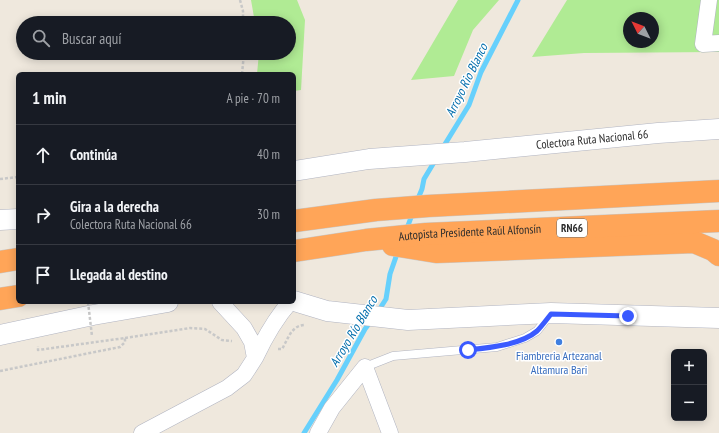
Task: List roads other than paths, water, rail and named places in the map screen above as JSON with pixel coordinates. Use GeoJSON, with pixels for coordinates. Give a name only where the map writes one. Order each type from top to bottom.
{"type":"FeatureCollection","features":[{"type":"Feature","properties":{"kind":"highway"},"geometry":{"type":"LineString","coordinates":[[296,221],[376,210],[428,206],[719,190]]}},
{"type":"Feature","properties":{"kind":"highway","name":"Autopista Presidente Raúl Alfonsín"},"geometry":{"type":"LineString","coordinates":[[296,251],[372,241],[426,243],[719,221]]}},
{"type":"Feature","properties":{"kind":"highway"},"geometry":{"type":"LineString","coordinates":[[426,243],[436,252],[694,242],[713,250],[719,255]]}},
{"type":"Feature","properties":{"kind":"highway"},"geometry":{"type":"LineString","coordinates":[[0,262],[16,259]]}},
{"type":"Feature","properties":{"kind":"highway"},"geometry":{"type":"LineString","coordinates":[[0,299],[16,296]]}},
{"type":"Feature","properties":{"kind":"street"},"geometry":{"type":"LineString","coordinates":[[709,0],[703,44],[719,43]]}},
{"type":"Feature","properties":{"kind":"street","name":"Colectora Ruta Nacional 66"},"geometry":{"type":"LineString","coordinates":[[296,171],[369,159],[465,152],[658,133],[719,129]]}},
{"type":"Feature","properties":{"kind":"street"},"geometry":{"type":"LineString","coordinates":[[0,220],[16,219]]}},
{"type":"Feature","properties":{"kind":"street"},"geometry":{"type":"LineString","coordinates":[[296,302],[327,311],[408,320],[551,314],[719,318]]}},
{"type":"Feature","properties":{"kind":"street"},"geometry":{"type":"LineString","coordinates":[[0,335],[93,315],[156,304]]}},
{"type":"Feature","properties":{"kind":"street"},"geometry":{"type":"LineString","coordinates":[[142,433],[227,388],[244,375],[255,358],[271,326],[288,304]]}},
{"type":"Feature","properties":{"kind":"street"},"geometry":{"type":"LineString","coordinates":[[228,311],[244,328],[252,342],[255,358]]}},
{"type":"Feature","properties":{"kind":"street"},"geometry":{"type":"LineString","coordinates":[[318,433],[332,408],[365,367]]}},
{"type":"Feature","properties":{"kind":"street"},"geometry":{"type":"LineString","coordinates":[[365,367],[390,433]]}},
{"type":"Feature","properties":{"kind":"lane"},"geometry":{"type":"LineString","coordinates":[[365,367],[393,356],[497,347],[525,338],[537,331],[551,314]]}},
{"type":"Feature","properties":{"kind":"waterway","name":"Arroyo Rio Blanco"},"geometry":{"type":"LineString","coordinates":[[442,149],[469,105],[481,72],[518,0]]}},
{"type":"Feature","properties":{"kind":"waterway","name":"Arroyo Rio Blanco"},"geometry":{"type":"LineString","coordinates":[[417,201],[424,179],[436,159]]}},
{"type":"Feature","properties":{"kind":"waterway","name":"Arroyo Río Blanco"},"geometry":{"type":"LineString","coordinates":[[406,231],[413,212]]}},
{"type":"Feature","properties":{"kind":"waterway","name":"Arroyo Río Blanco"},"geometry":{"type":"LineString","coordinates":[[377,313],[386,299],[390,274],[398,251]]}},
{"type":"Feature","properties":{"kind":"waterway","name":"Arroyo Río Blanco"},"geometry":{"type":"LineString","coordinates":[[304,433],[371,321]]}},
{"type":"Feature","properties":{"kind":"place","name":"Fiambreria Artezanal Altamura Bari"},"geometry":{"type":"Point","coordinates":[559,342]}}]}
